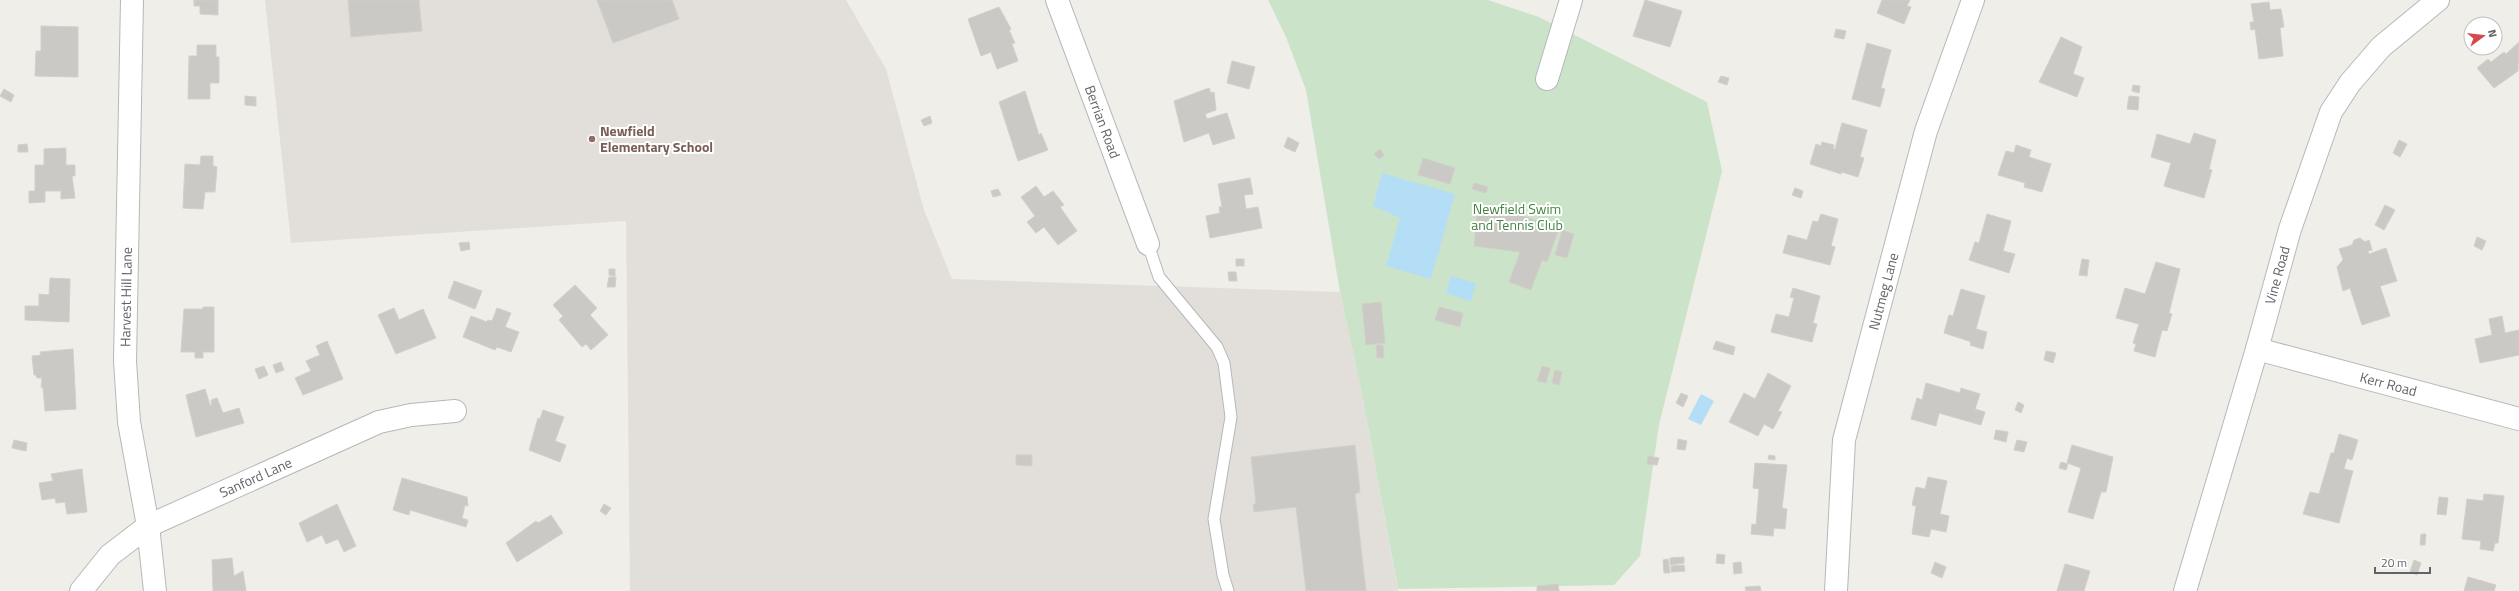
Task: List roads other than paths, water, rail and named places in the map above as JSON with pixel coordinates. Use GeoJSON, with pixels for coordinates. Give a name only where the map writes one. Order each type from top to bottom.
{"type":"FeatureCollection","features":[{"type":"Feature","properties":{"kind":"street","name":"Harvest Hill Lane"},"geometry":{"type":"LineString","coordinates":[[132,0],[125,361],[129,422],[148,526],[155,591]]}},
{"type":"Feature","properties":{"kind":"street","name":"Berrian Road"},"geometry":{"type":"LineString","coordinates":[[1057,0],[1148,244]]}},
{"type":"Feature","properties":{"kind":"street"},"geometry":{"type":"LineString","coordinates":[[1547,79],[1572,0]]}},
{"type":"Feature","properties":{"kind":"street","name":"Nutmeg Lane"},"geometry":{"type":"LineString","coordinates":[[1836,591],[1844,440],[1926,131],[1973,0]]}},
{"type":"Feature","properties":{"kind":"street","name":"Vine Road"},"geometry":{"type":"LineString","coordinates":[[2185,591],[2257,349],[2290,228],[2330,112],[2350,83],[2381,47],[2438,0]]}},
{"type":"Feature","properties":{"kind":"street","name":"Kerr Road"},"geometry":{"type":"LineString","coordinates":[[2257,349],[2519,419]]}},
{"type":"Feature","properties":{"kind":"street","name":"Sanford Lane"},"geometry":{"type":"LineString","coordinates":[[81,591],[110,555],[148,526],[379,422],[411,415],[455,411]]}},
{"type":"Feature","properties":{"kind":"lane"},"geometry":{"type":"LineString","coordinates":[[1148,244],[1159,277],[1217,347],[1224,363],[1230,417],[1214,519],[1223,574],[1228,591]]}},
{"type":"Feature","properties":{"kind":"water"},"geometry":{"type":"Polygon","coordinates":[[[1382,173],[1455,194],[1431,279],[1386,266],[1400,218],[1373,206],[1382,173]]]}},
{"type":"Feature","properties":{"kind":"water"},"geometry":{"type":"Polygon","coordinates":[[[1451,276],[1476,283],[1471,301],[1446,293],[1451,276]]]}},
{"type":"Feature","properties":{"kind":"water"},"geometry":{"type":"Polygon","coordinates":[[[1701,394],[1714,401],[1701,425],[1688,419],[1701,394]]]}},
{"type":"Feature","properties":{"kind":"place","name":"Newfield Elementary School"},"geometry":{"type":"Point","coordinates":[592,139]}},
{"type":"Feature","properties":{"kind":"park label","name":"Newfield Swim and Tennis Club"},"geometry":{"type":"Point","coordinates":[1517,218]}}]}
